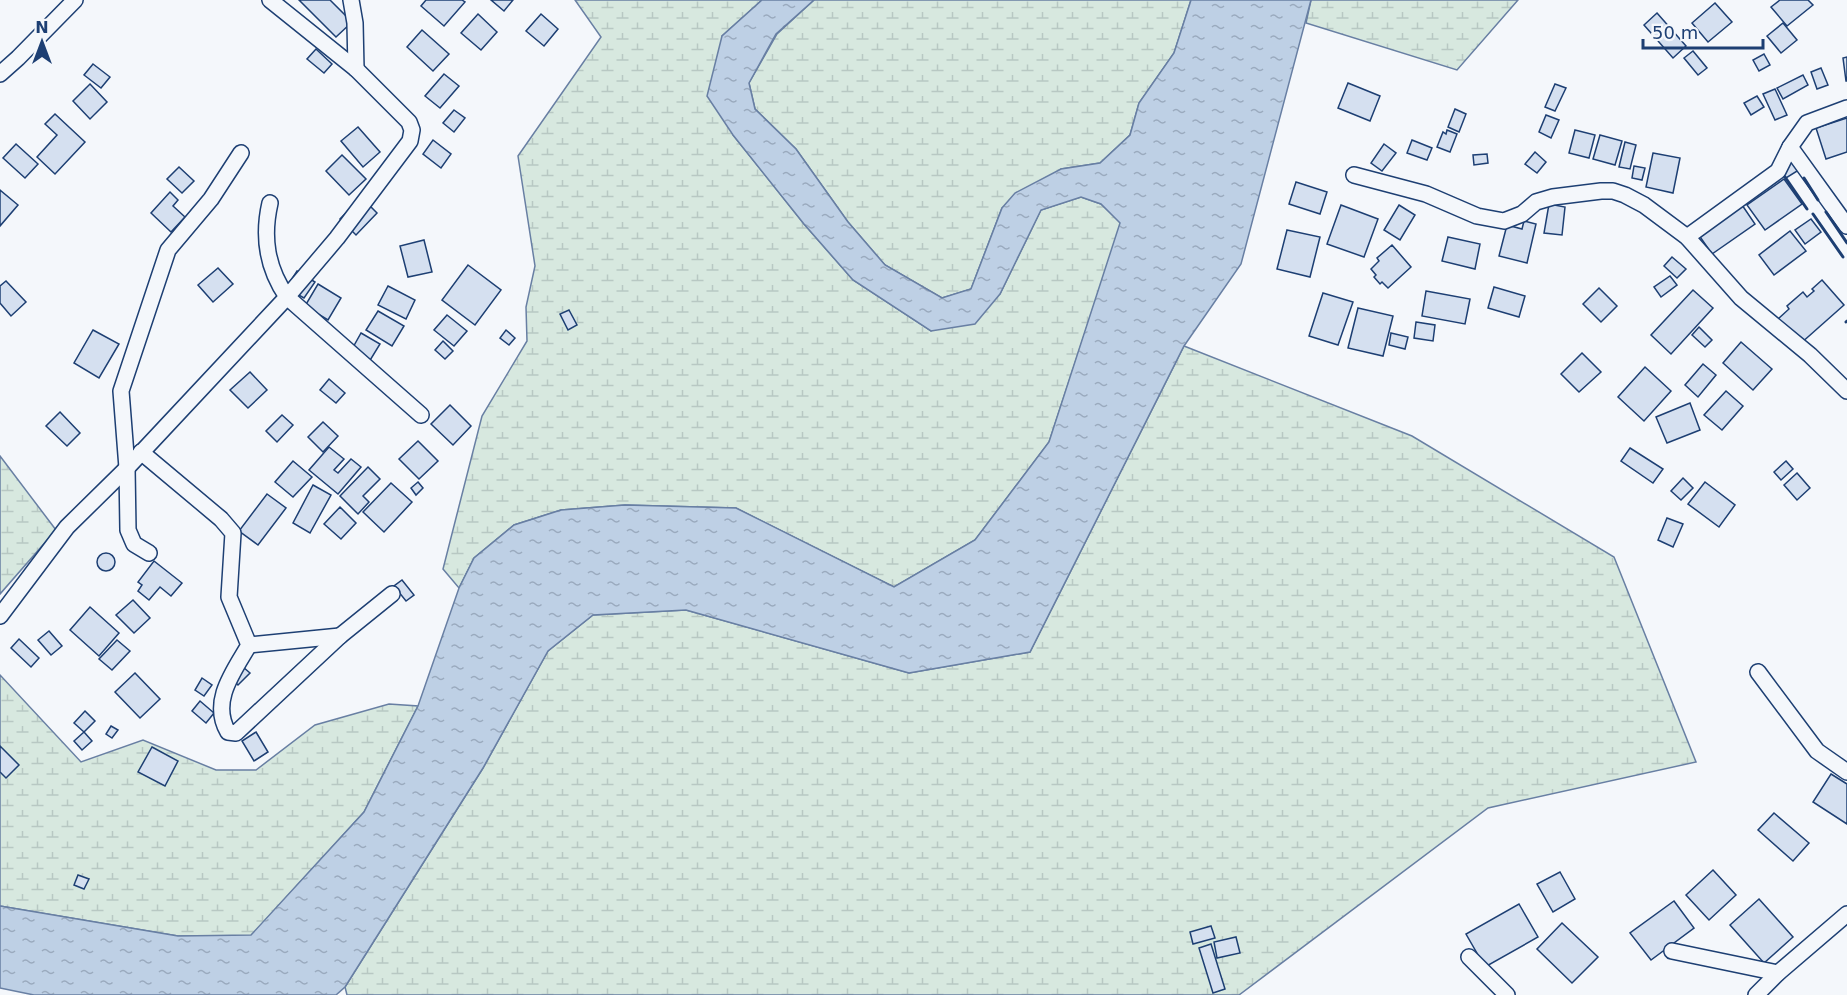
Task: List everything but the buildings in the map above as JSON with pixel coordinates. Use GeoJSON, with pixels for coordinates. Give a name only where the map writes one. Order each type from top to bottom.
{"type":"FeatureCollection","features":[{"type":"Feature","properties":{"kind":"street"},"geometry":{"type":"LineString","coordinates":[[0,74],[75,0]]}},
{"type":"Feature","properties":{"kind":"street"},"geometry":{"type":"LineString","coordinates":[[0,616],[67,527],[127,468],[287,297],[337,238],[410,141],[412,130],[409,122],[356,69],[270,0]]}},
{"type":"Feature","properties":{"kind":"street"},"geometry":{"type":"LineString","coordinates":[[351,0],[355,23],[356,69]]}},
{"type":"Feature","properties":{"kind":"street"},"geometry":{"type":"LineString","coordinates":[[1687,237],[1778,171],[1790,147],[1807,123],[1847,108]]}},
{"type":"Feature","properties":{"kind":"street"},"geometry":{"type":"LineString","coordinates":[[1790,147],[1847,226]]}},
{"type":"Feature","properties":{"kind":"street"},"geometry":{"type":"LineString","coordinates":[[149,553],[134,544],[128,530],[127,468],[121,391],[168,250],[211,199],[241,153]]}},
{"type":"Feature","properties":{"kind":"street"},"geometry":{"type":"LineString","coordinates":[[1354,175],[1426,194],[1477,216],[1504,221],[1522,214],[1536,202],[1553,197],[1613,191],[1644,204],[1687,237],[1741,298],[1810,355],[1847,391]]}},
{"type":"Feature","properties":{"kind":"street"},"geometry":{"type":"LineString","coordinates":[[270,203],[265,223],[266,239],[275,279],[287,297],[421,415]]}},
{"type":"Feature","properties":{"kind":"street"},"geometry":{"type":"LineString","coordinates":[[141,452],[221,519],[232,533],[229,597],[249,645]]}},
{"type":"Feature","properties":{"kind":"street"},"geometry":{"type":"LineString","coordinates":[[249,645],[227,684],[220,706],[228,732],[236,733],[340,636],[392,594]]}},
{"type":"Feature","properties":{"kind":"street"},"geometry":{"type":"LineString","coordinates":[[249,645],[340,636]]}},
{"type":"Feature","properties":{"kind":"street"},"geometry":{"type":"LineString","coordinates":[[1758,672],[1817,751],[1847,772]]}},
{"type":"Feature","properties":{"kind":"street"},"geometry":{"type":"LineString","coordinates":[[1756,995],[1778,973],[1847,914]]}},
{"type":"Feature","properties":{"kind":"street"},"geometry":{"type":"LineString","coordinates":[[1672,951],[1778,973]]}},
{"type":"Feature","properties":{"kind":"street"},"geometry":{"type":"LineString","coordinates":[[1469,957],[1507,995]]}},
{"type":"Feature","properties":{"kind":"green space"},"geometry":{"type":"Polygon","coordinates":[[[575,0],[762,0],[722,36],[733,135],[804,224],[853,280],[931,331],[1000,294],[1041,210],[1081,197],[1101,204],[1121,223],[1049,442],[975,540],[894,587],[736,508],[625,505],[561,510],[514,525],[474,558],[459,588],[443,569],[482,416],[527,341],[526,307],[535,266],[518,156],[601,37],[575,0]]]}},
{"type":"Feature","properties":{"kind":"green space"},"geometry":{"type":"Polygon","coordinates":[[[814,0],[1191,0],[1174,53],[1139,103],[1130,135],[1100,163],[1061,169],[1002,208],[971,289],[942,298],[885,265],[848,222],[796,149],[755,109],[749,83],[777,34],[814,0]]]}},
{"type":"Feature","properties":{"kind":"green space"},"geometry":{"type":"Polygon","coordinates":[[[1311,0],[1518,0],[1457,70],[1306,23],[1311,0]]]}},
{"type":"Feature","properties":{"kind":"green space"},"geometry":{"type":"Polygon","coordinates":[[[1184,346],[1412,436],[1614,557],[1696,762],[1488,808],[1239,995],[347,995],[345,987],[483,768],[548,651],[593,615],[686,610],[909,673],[1030,652],[1184,346]]]}},
{"type":"Feature","properties":{"kind":"green space"},"geometry":{"type":"Polygon","coordinates":[[[0,456],[56,530],[0,594],[0,456]]]}},
{"type":"Feature","properties":{"kind":"green space"},"geometry":{"type":"Polygon","coordinates":[[[0,675],[81,762],[143,740],[216,770],[256,770],[315,725],[389,704],[418,706],[364,812],[251,936],[178,936],[0,906],[0,675]]]}},
{"type":"Feature","properties":{"kind":"water"},"geometry":{"type":"Polygon","coordinates":[[[762,0],[814,0],[776,34],[749,83],[755,109],[796,149],[848,222],[885,265],[942,298],[971,289],[1002,208],[1015,193],[1061,169],[1100,163],[1130,135],[1139,103],[1174,53],[1191,0],[1311,0],[1241,264],[1184,346],[1030,652],[909,673],[686,610],[593,615],[548,651],[483,768],[345,987],[336,995],[34,995],[0,988],[0,906],[178,936],[251,935],[364,812],[418,706],[459,588],[474,558],[514,525],[561,510],[625,505],[736,508],[894,587],[975,540],[1049,442],[1120,223],[1101,204],[1081,197],[1041,210],[1000,294],[975,324],[931,331],[853,280],[804,224],[733,135],[707,96],[722,36],[762,0]]]}},
{"type":"Feature","properties":{"kind":"wall"},"geometry":{"type":"LineString","coordinates":[[1785,177],[1807,209]]}},
{"type":"Feature","properties":{"kind":"wall"},"geometry":{"type":"LineString","coordinates":[[1804,178],[1818,200]]}},
{"type":"Feature","properties":{"kind":"wall"},"geometry":{"type":"LineString","coordinates":[[1826,212],[1847,243]]}},
{"type":"Feature","properties":{"kind":"wall"},"geometry":{"type":"LineString","coordinates":[[1813,214],[1843,257]]}}]}
